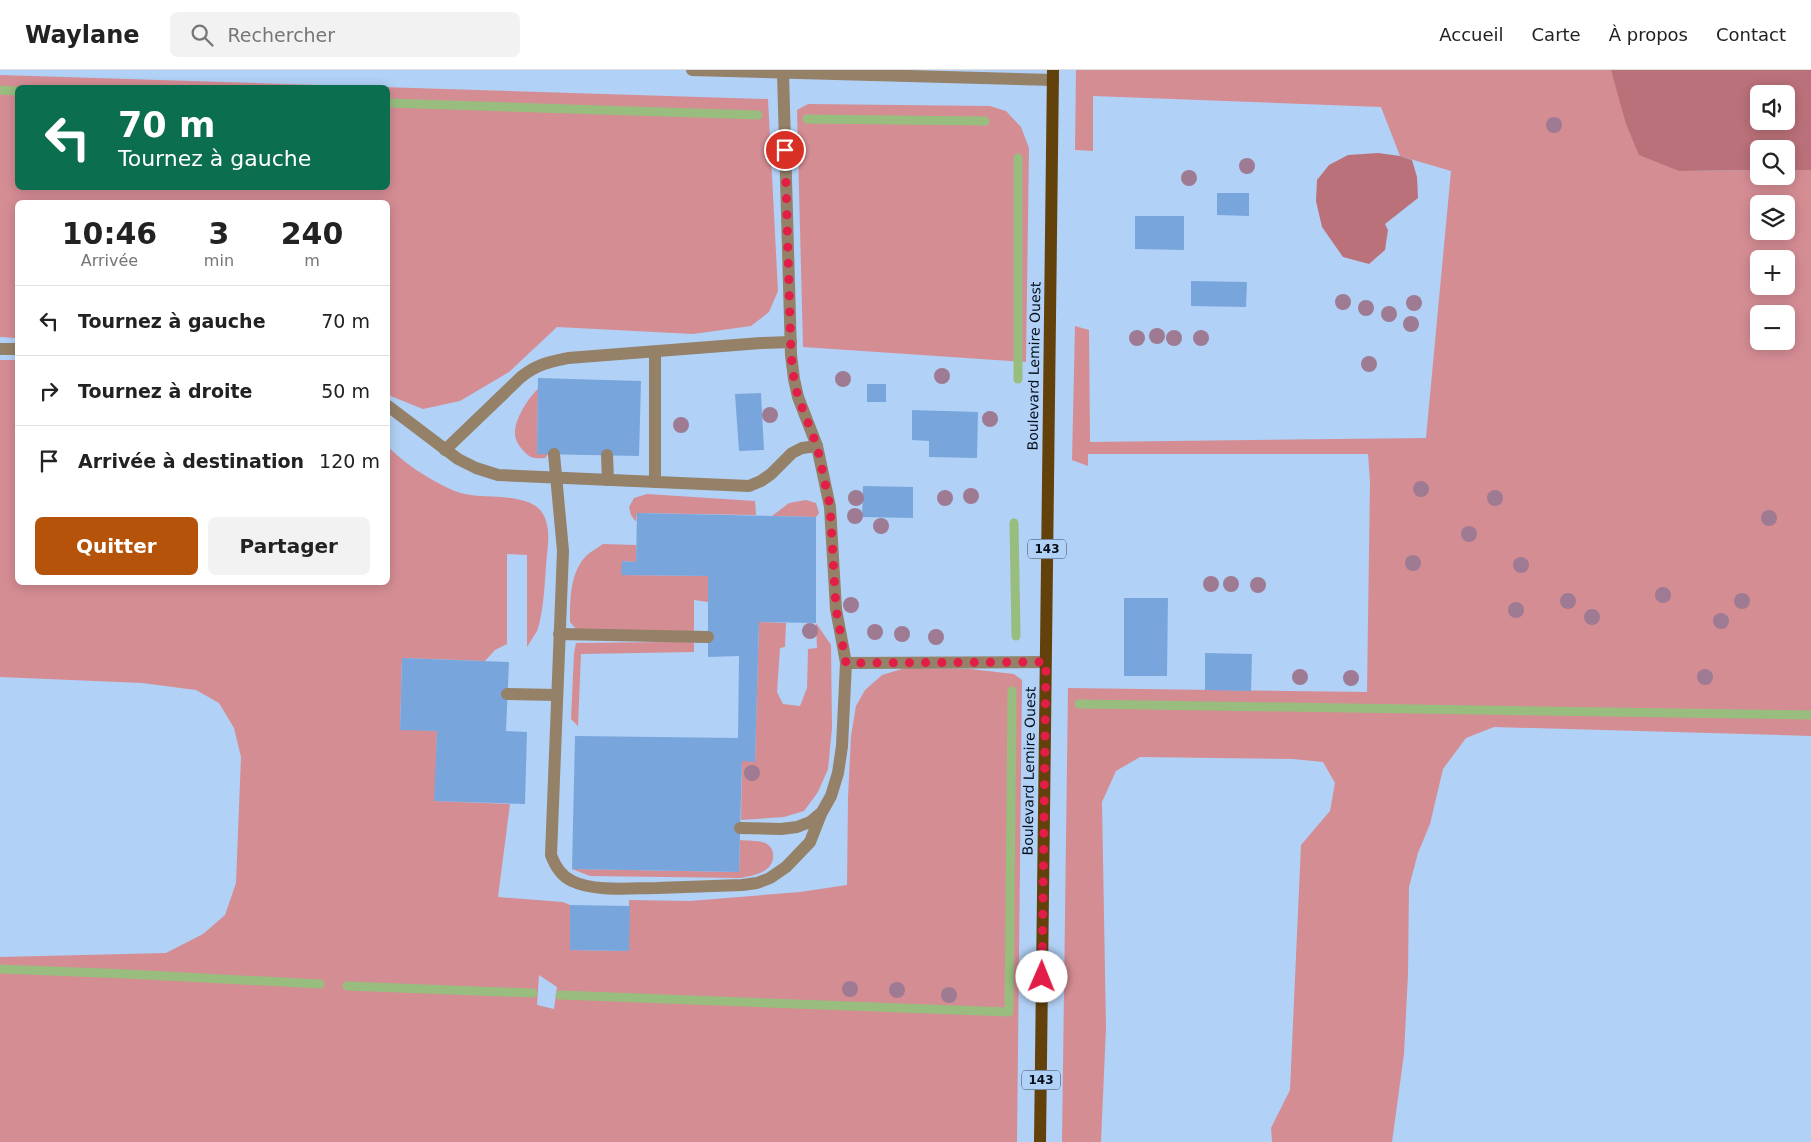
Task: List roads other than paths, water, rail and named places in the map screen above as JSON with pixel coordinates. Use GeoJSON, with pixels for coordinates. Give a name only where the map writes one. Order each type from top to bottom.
{"type":"FeatureCollection","features":[{"type":"Feature","properties":{"kind":"main road","name":"Boulevard Lemire Ouest"},"geometry":{"type":"LineString","coordinates":[[1040,1142],[1053,75]]}},
{"type":"Feature","properties":{"kind":"street"},"geometry":{"type":"LineString","coordinates":[[692,70],[783,73],[1053,75]]}},
{"type":"Feature","properties":{"kind":"street"},"geometry":{"type":"LineString","coordinates":[[554,454],[563,551],[551,855],[554,864],[563,876],[573,882],[589,886],[623,888],[742,886],[770,878],[786,866],[810,842],[822,812],[831,796],[840,764],[846,663],[836,609],[830,506],[817,446],[798,397],[794,379],[791,342],[783,73]]}},
{"type":"Feature","properties":{"kind":"street"},"geometry":{"type":"LineString","coordinates":[[445,450],[521,377],[534,367],[549,362],[568,358],[791,342]]}},
{"type":"Feature","properties":{"kind":"street"},"geometry":{"type":"LineString","coordinates":[[0,349],[15,349]]}},
{"type":"Feature","properties":{"kind":"street"},"geometry":{"type":"LineString","coordinates":[[654,482],[655,352]]}},
{"type":"Feature","properties":{"kind":"street"},"geometry":{"type":"LineString","coordinates":[[390,408],[458,459],[476,468],[498,475],[749,486],[771,474],[792,453],[802,448],[817,446]]}},
{"type":"Feature","properties":{"kind":"street"},"geometry":{"type":"LineString","coordinates":[[607,455],[608,480]]}},
{"type":"Feature","properties":{"kind":"street"},"geometry":{"type":"LineString","coordinates":[[560,634],[708,637]]}},
{"type":"Feature","properties":{"kind":"street"},"geometry":{"type":"LineString","coordinates":[[846,663],[1046,662]]}},
{"type":"Feature","properties":{"kind":"street"},"geometry":{"type":"LineString","coordinates":[[508,694],[557,694]]}},
{"type":"Feature","properties":{"kind":"street"},"geometry":{"type":"LineString","coordinates":[[740,828],[781,829],[797,827],[810,822],[822,812]]}},
{"type":"Feature","properties":{"kind":"waterway"},"geometry":{"type":"LineString","coordinates":[[0,90],[15,91]]}},
{"type":"Feature","properties":{"kind":"waterway"},"geometry":{"type":"LineString","coordinates":[[390,103],[758,115]]}},
{"type":"Feature","properties":{"kind":"waterway"},"geometry":{"type":"LineString","coordinates":[[807,119],[985,121]]}},
{"type":"Feature","properties":{"kind":"waterway"},"geometry":{"type":"LineString","coordinates":[[1018,158],[1018,379]]}},
{"type":"Feature","properties":{"kind":"waterway"},"geometry":{"type":"LineString","coordinates":[[1014,523],[1016,636]]}},
{"type":"Feature","properties":{"kind":"waterway"},"geometry":{"type":"LineString","coordinates":[[560,995],[1009,1012],[1012,691]]}},
{"type":"Feature","properties":{"kind":"waterway"},"geometry":{"type":"LineString","coordinates":[[1079,704],[1811,715]]}},
{"type":"Feature","properties":{"kind":"waterway"},"geometry":{"type":"LineString","coordinates":[[0,969],[320,984]]}},
{"type":"Feature","properties":{"kind":"waterway"},"geometry":{"type":"LineString","coordinates":[[347,986],[533,993]]}}]}
